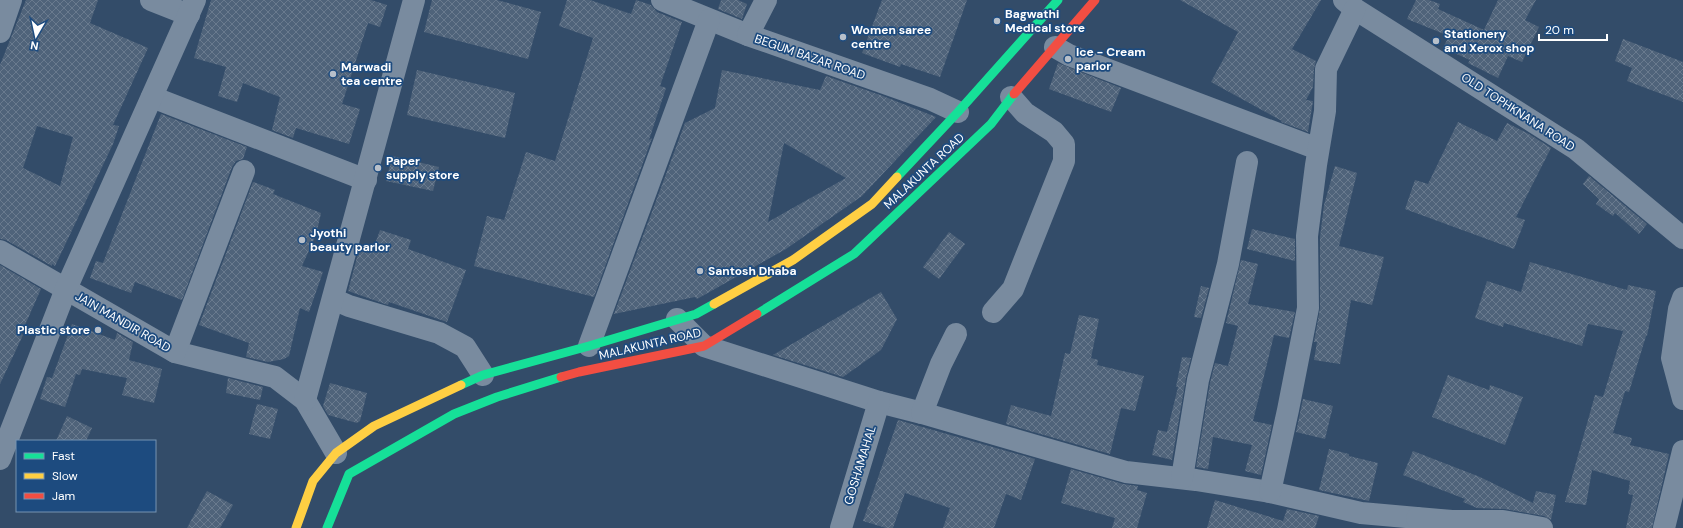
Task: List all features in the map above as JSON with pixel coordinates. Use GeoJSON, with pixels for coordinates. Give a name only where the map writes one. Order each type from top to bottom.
{"type":"FeatureCollection","features":[{"type":"Feature","properties":{"kind":"main road","name":"MALAKUNTA ROAD"},"geometry":{"type":"LineString","coordinates":[[327,528],[349,474],[449,403],[497,397],[579,372],[704,346],[854,254],[1011,97],[1095,0]]}},
{"type":"Feature","properties":{"kind":"main road"},"geometry":{"type":"LineString","coordinates":[[296,528],[313,481],[336,452],[374,426],[449,403],[483,375],[589,346],[696,314],[792,260],[872,204],[962,115],[1051,2]]}},
{"type":"Feature","properties":{"kind":"street"},"geometry":{"type":"LineString","coordinates":[[0,459],[66,289],[192,8],[151,0]]}},
{"type":"Feature","properties":{"kind":"street"},"geometry":{"type":"LineString","coordinates":[[305,400],[414,0]]}},
{"type":"Feature","properties":{"kind":"street","name":"BEGUM BAZAR ROAD"},"geometry":{"type":"LineString","coordinates":[[662,0],[748,35],[930,99],[962,115]]}},
{"type":"Feature","properties":{"kind":"street"},"geometry":{"type":"LineString","coordinates":[[748,35],[766,0]]}},
{"type":"Feature","properties":{"kind":"street"},"geometry":{"type":"LineString","coordinates":[[0,32],[7,2]]}},
{"type":"Feature","properties":{"kind":"street"},"geometry":{"type":"LineString","coordinates":[[1270,492],[1308,308],[1306,236],[1318,149],[1325,111],[1326,69],[1349,4]]}},
{"type":"Feature","properties":{"kind":"street","name":"OLD TOPHKNANA ROAD"},"geometry":{"type":"LineString","coordinates":[[1349,4],[1576,148],[1683,238]]}},
{"type":"Feature","properties":{"kind":"street"},"geometry":{"type":"LineString","coordinates":[[589,346],[709,20]]}},
{"type":"Feature","properties":{"kind":"street"},"geometry":{"type":"LineString","coordinates":[[1055,47],[1069,55],[1318,149]]}},
{"type":"Feature","properties":{"kind":"street"},"geometry":{"type":"LineString","coordinates":[[152,97],[366,180]]}},
{"type":"Feature","properties":{"kind":"street"},"geometry":{"type":"LineString","coordinates":[[993,312],[1013,289],[1064,161],[1064,144],[1054,132],[1025,113],[1011,97]]}},
{"type":"Feature","properties":{"kind":"street"},"geometry":{"type":"LineString","coordinates":[[1182,478],[1198,380],[1228,264],[1247,162]]}},
{"type":"Feature","properties":{"kind":"street"},"geometry":{"type":"LineString","coordinates":[[175,352],[244,171]]}},
{"type":"Feature","properties":{"kind":"street","name":"JAIN MANDIR ROAD"},"geometry":{"type":"LineString","coordinates":[[0,251],[175,352],[275,377],[305,400],[336,452]]}},
{"type":"Feature","properties":{"kind":"street"},"geometry":{"type":"LineString","coordinates":[[1683,298],[1679,309],[1672,358],[1683,399]]}},
{"type":"Feature","properties":{"kind":"street"},"geometry":{"type":"LineString","coordinates":[[333,299],[350,306],[439,333],[465,347],[483,375]]}},
{"type":"Feature","properties":{"kind":"street"},"geometry":{"type":"LineString","coordinates":[[677,319],[704,346],[879,402],[1126,472],[1182,478],[1270,492],[1361,513],[1415,523],[1503,521],[1542,528]]}},
{"type":"Feature","properties":{"kind":"street"},"geometry":{"type":"LineString","coordinates":[[922,413],[941,364],[956,334]]}},
{"type":"Feature","properties":{"kind":"street","name":"GOSHAMAHAL"},"geometry":{"type":"LineString","coordinates":[[841,528],[879,402]]}},
{"type":"Feature","properties":{"kind":"street"},"geometry":{"type":"LineString","coordinates":[[1664,528],[1683,451]]}},
{"type":"Feature","properties":{"kind":"building"},"geometry":{"type":"Polygon","coordinates":[[[26,0],[98,0],[90,23],[148,48],[113,125],[119,126],[113,144],[55,266],[52,264],[52,266],[6,240],[0,239],[0,65],[26,0]],[[37,126],[23,168],[60,186],[73,137],[37,126]]]}},
{"type":"Feature","properties":{"kind":"building"},"geometry":{"type":"Polygon","coordinates":[[[211,0],[371,0],[387,5],[380,27],[368,23],[342,104],[360,109],[349,144],[296,128],[293,138],[272,130],[280,97],[243,83],[237,102],[218,96],[226,67],[194,58],[211,0]]]}},
{"type":"Feature","properties":{"kind":"building"},"geometry":{"type":"Polygon","coordinates":[[[432,0],[497,0],[541,12],[528,59],[424,32],[432,0]]]}},
{"type":"Feature","properties":{"kind":"building"},"geometry":{"type":"Polygon","coordinates":[[[567,0],[590,0],[631,14],[636,0],[651,5],[657,12],[682,22],[660,86],[666,88],[649,140],[652,138],[594,297],[474,266],[487,216],[504,220],[526,152],[555,161],[593,38],[559,26],[567,0]]]}},
{"type":"Feature","properties":{"kind":"building"},"geometry":{"type":"Polygon","coordinates":[[[721,0],[738,0],[747,4],[742,19],[718,9],[721,0]]]}},
{"type":"Feature","properties":{"kind":"building"},"geometry":{"type":"Polygon","coordinates":[[[882,0],[967,0],[940,77],[901,64],[900,67],[862,53],[882,0]]]}},
{"type":"Feature","properties":{"kind":"building"},"geometry":{"type":"Polygon","coordinates":[[[1180,0],[1321,0],[1292,49],[1316,61],[1313,87],[1306,100],[1313,101],[1308,132],[1281,122],[1282,121],[1211,82],[1238,32],[1180,0]]]}},
{"type":"Feature","properties":{"kind":"building"},"geometry":{"type":"Polygon","coordinates":[[[1416,0],[1429,0],[1440,4],[1438,9],[1484,30],[1498,0],[1536,0],[1525,20],[1539,27],[1522,62],[1508,56],[1498,78],[1468,63],[1470,60],[1443,48],[1449,36],[1407,19],[1416,0]]]}},
{"type":"Feature","properties":{"kind":"building"},"geometry":{"type":"Polygon","coordinates":[[[1623,39],[1683,62],[1683,102],[1627,81],[1632,68],[1615,61],[1623,39]]]}},
{"type":"Feature","properties":{"kind":"building"},"geometry":{"type":"Polygon","coordinates":[[[1058,63],[1121,88],[1111,112],[1049,89],[1058,63]]]}},
{"type":"Feature","properties":{"kind":"building"},"geometry":{"type":"Polygon","coordinates":[[[417,70],[515,93],[505,138],[407,115],[417,70]]]}},
{"type":"Feature","properties":{"kind":"building"},"geometry":{"type":"Polygon","coordinates":[[[722,70],[820,90],[826,76],[936,117],[862,196],[786,249],[697,299],[695,297],[614,314],[685,123],[715,108],[722,70]],[[784,143],[768,222],[846,178],[784,143]]]}},
{"type":"Feature","properties":{"kind":"building"},"geometry":{"type":"Polygon","coordinates":[[[161,114],[247,147],[243,159],[236,161],[232,167],[182,300],[135,282],[131,293],[90,278],[96,261],[103,263],[161,114]]]}},
{"type":"Feature","properties":{"kind":"building"},"geometry":{"type":"Polygon","coordinates":[[[1458,122],[1497,141],[1507,123],[1529,134],[1551,148],[1516,217],[1525,220],[1514,249],[1405,209],[1415,180],[1428,184],[1458,122]]]}},
{"type":"Feature","properties":{"kind":"building"},"geometry":{"type":"Polygon","coordinates":[[[392,156],[439,167],[433,191],[386,181],[392,156]]]}},
{"type":"Feature","properties":{"kind":"building"},"geometry":{"type":"Polygon","coordinates":[[[1335,166],[1357,173],[1339,246],[1384,257],[1372,305],[1351,300],[1340,364],[1314,360],[1317,342],[1314,342],[1320,308],[1320,237],[1324,205],[1335,166]]]}},
{"type":"Feature","properties":{"kind":"building"},"geometry":{"type":"Polygon","coordinates":[[[1589,176],[1647,224],[1639,234],[1615,213],[1613,216],[1596,204],[1599,199],[1583,184],[1589,176]]]}},
{"type":"Feature","properties":{"kind":"building"},"geometry":{"type":"Polygon","coordinates":[[[253,182],[275,190],[273,194],[321,213],[316,235],[302,266],[323,272],[309,312],[300,308],[289,356],[284,359],[268,362],[246,357],[249,343],[199,325],[253,182]]]}},
{"type":"Feature","properties":{"kind":"building"},"geometry":{"type":"Polygon","coordinates":[[[1252,229],[1295,239],[1295,261],[1247,249],[1252,229]]]}},
{"type":"Feature","properties":{"kind":"building"},"geometry":{"type":"Polygon","coordinates":[[[380,230],[411,240],[408,249],[466,270],[447,322],[389,302],[388,305],[348,291],[360,246],[373,250],[380,230]]]}},
{"type":"Feature","properties":{"kind":"building"},"geometry":{"type":"Polygon","coordinates":[[[949,232],[965,244],[939,279],[923,267],[949,232]]]}},
{"type":"Feature","properties":{"kind":"building"},"geometry":{"type":"Polygon","coordinates":[[[1241,260],[1258,264],[1248,304],[1295,312],[1289,338],[1274,335],[1253,421],[1272,425],[1261,475],[1245,471],[1252,445],[1213,437],[1208,469],[1196,467],[1210,383],[1215,363],[1228,366],[1238,326],[1226,323],[1241,260]]]}},
{"type":"Feature","properties":{"kind":"building"},"geometry":{"type":"Polygon","coordinates":[[[1530,262],[1627,290],[1628,285],[1656,291],[1647,336],[1629,392],[1625,391],[1613,433],[1632,438],[1630,445],[1669,454],[1652,528],[1626,528],[1633,495],[1628,494],[1630,481],[1592,470],[1586,505],[1565,502],[1595,395],[1603,397],[1623,331],[1588,324],[1582,346],[1504,323],[1503,327],[1475,318],[1487,281],[1521,292],[1530,262]]]}},
{"type":"Feature","properties":{"kind":"building"},"geometry":{"type":"Polygon","coordinates":[[[0,265],[41,289],[21,334],[23,335],[0,384],[0,265]]]}},
{"type":"Feature","properties":{"kind":"building"},"geometry":{"type":"Polygon","coordinates":[[[1201,286],[1209,288],[1201,318],[1194,317],[1201,286]]]}},
{"type":"Feature","properties":{"kind":"building"},"geometry":{"type":"Polygon","coordinates":[[[881,292],[897,319],[881,350],[843,377],[773,355],[881,292]]]}},
{"type":"Feature","properties":{"kind":"building"},"geometry":{"type":"Polygon","coordinates":[[[1079,315],[1099,319],[1091,358],[1098,360],[1097,365],[1144,376],[1135,411],[1121,408],[1110,454],[1006,424],[1011,405],[1051,416],[1065,353],[1070,354],[1079,315]]]}},
{"type":"Feature","properties":{"kind":"building"},"geometry":{"type":"Polygon","coordinates":[[[72,324],[115,340],[117,333],[133,342],[129,360],[162,369],[154,403],[122,395],[127,378],[82,369],[80,375],[76,374],[65,407],[40,399],[47,377],[52,378],[72,324]]]}},
{"type":"Feature","properties":{"kind":"building"},"geometry":{"type":"Polygon","coordinates":[[[1182,357],[1191,358],[1186,378],[1172,460],[1152,455],[1158,430],[1167,432],[1178,387],[1176,387],[1182,357]]]}},
{"type":"Feature","properties":{"kind":"building"},"geometry":{"type":"Polygon","coordinates":[[[1448,375],[1489,390],[1490,385],[1523,397],[1505,445],[1432,417],[1448,375]]]}},
{"type":"Feature","properties":{"kind":"building"},"geometry":{"type":"Polygon","coordinates":[[[228,378],[263,387],[260,400],[226,393],[228,378]]]}},
{"type":"Feature","properties":{"kind":"building"},"geometry":{"type":"Polygon","coordinates":[[[330,383],[367,393],[360,421],[357,423],[328,415],[323,406],[330,383]]]}},
{"type":"Feature","properties":{"kind":"building"},"geometry":{"type":"Polygon","coordinates":[[[1303,399],[1333,406],[1325,439],[1296,432],[1303,399]]]}},
{"type":"Feature","properties":{"kind":"building"},"geometry":{"type":"Polygon","coordinates":[[[257,404],[278,409],[270,439],[249,434],[257,404]]]}},
{"type":"Feature","properties":{"kind":"building"},"geometry":{"type":"Polygon","coordinates":[[[67,416],[92,428],[86,440],[56,440],[67,416]]]}},
{"type":"Feature","properties":{"kind":"building"},"geometry":{"type":"Polygon","coordinates":[[[898,420],[1035,459],[1021,500],[1006,494],[994,528],[943,528],[950,508],[905,493],[893,528],[886,528],[863,521],[898,420]]]}},
{"type":"Feature","properties":{"kind":"building"},"geometry":{"type":"Polygon","coordinates":[[[1329,449],[1349,454],[1349,456],[1378,463],[1369,501],[1319,490],[1329,449]]]}},
{"type":"Feature","properties":{"kind":"building"},"geometry":{"type":"Polygon","coordinates":[[[1413,451],[1480,477],[1533,503],[1536,491],[1556,495],[1551,520],[1544,516],[1505,509],[1477,508],[1463,502],[1465,499],[1403,475],[1413,451]]]}},
{"type":"Feature","properties":{"kind":"building"},"geometry":{"type":"Polygon","coordinates":[[[1071,469],[1123,484],[1138,486],[1137,490],[1147,493],[1137,528],[1112,528],[1115,518],[1061,503],[1071,469]]]}},
{"type":"Feature","properties":{"kind":"building"},"geometry":{"type":"Polygon","coordinates":[[[207,491],[233,505],[220,528],[187,528],[207,491]]]}},
{"type":"Feature","properties":{"kind":"building"},"geometry":{"type":"Polygon","coordinates":[[[1215,500],[1283,521],[1287,509],[1319,516],[1315,528],[1207,528],[1215,500]]]}},
{"type":"Feature","properties":{"kind":"traffic: fast"},"geometry":{"type":"LineString","coordinates":[[897,177],[958,112],[1058,0]]}},
{"type":"Feature","properties":{"kind":"traffic: fast"},"geometry":{"type":"LineString","coordinates":[[757,314],[854,254],[991,124],[1014,94]]}},
{"type":"Feature","properties":{"kind":"traffic: fast"},"geometry":{"type":"LineString","coordinates":[[461,385],[483,375],[589,346],[696,314],[714,304]]}},
{"type":"Feature","properties":{"kind":"traffic: fast"},"geometry":{"type":"LineString","coordinates":[[327,528],[349,474],[454,414],[497,397],[561,377]]}},
{"type":"Feature","properties":{"kind":"traffic: slow"},"geometry":{"type":"LineString","coordinates":[[714,304],[793,260],[872,204],[897,177]]}},
{"type":"Feature","properties":{"kind":"traffic: slow"},"geometry":{"type":"LineString","coordinates":[[296,528],[313,481],[336,453],[374,426],[461,385]]}},
{"type":"Feature","properties":{"kind":"traffic: jam"},"geometry":{"type":"LineString","coordinates":[[1014,94],[1095,0]]}},
{"type":"Feature","properties":{"kind":"traffic: jam"},"geometry":{"type":"LineString","coordinates":[[561,377],[704,346],[757,314]]}},
{"type":"Feature","properties":{"kind":"place","name":"Bagwathi Medical store"},"geometry":{"type":"Point","coordinates":[997,21]}},
{"type":"Feature","properties":{"kind":"place","name":"Women saree centre"},"geometry":{"type":"Point","coordinates":[843,37]}},
{"type":"Feature","properties":{"kind":"place","name":"Stationery and Xerox shop"},"geometry":{"type":"Point","coordinates":[1436,41]}},
{"type":"Feature","properties":{"kind":"place","name":"Ice - Cream parlor"},"geometry":{"type":"Point","coordinates":[1068,59]}},
{"type":"Feature","properties":{"kind":"place","name":"Marwadi tea centre"},"geometry":{"type":"Point","coordinates":[333,74]}},
{"type":"Feature","properties":{"kind":"place","name":"Paper supply store"},"geometry":{"type":"Point","coordinates":[378,168]}},
{"type":"Feature","properties":{"kind":"place","name":"Jyothi beauty parlor"},"geometry":{"type":"Point","coordinates":[302,240]}},
{"type":"Feature","properties":{"kind":"place","name":"Santosh Dhaba"},"geometry":{"type":"Point","coordinates":[700,271]}},
{"type":"Feature","properties":{"kind":"place","name":"Plastic store"},"geometry":{"type":"Point","coordinates":[98,330]}}]}
